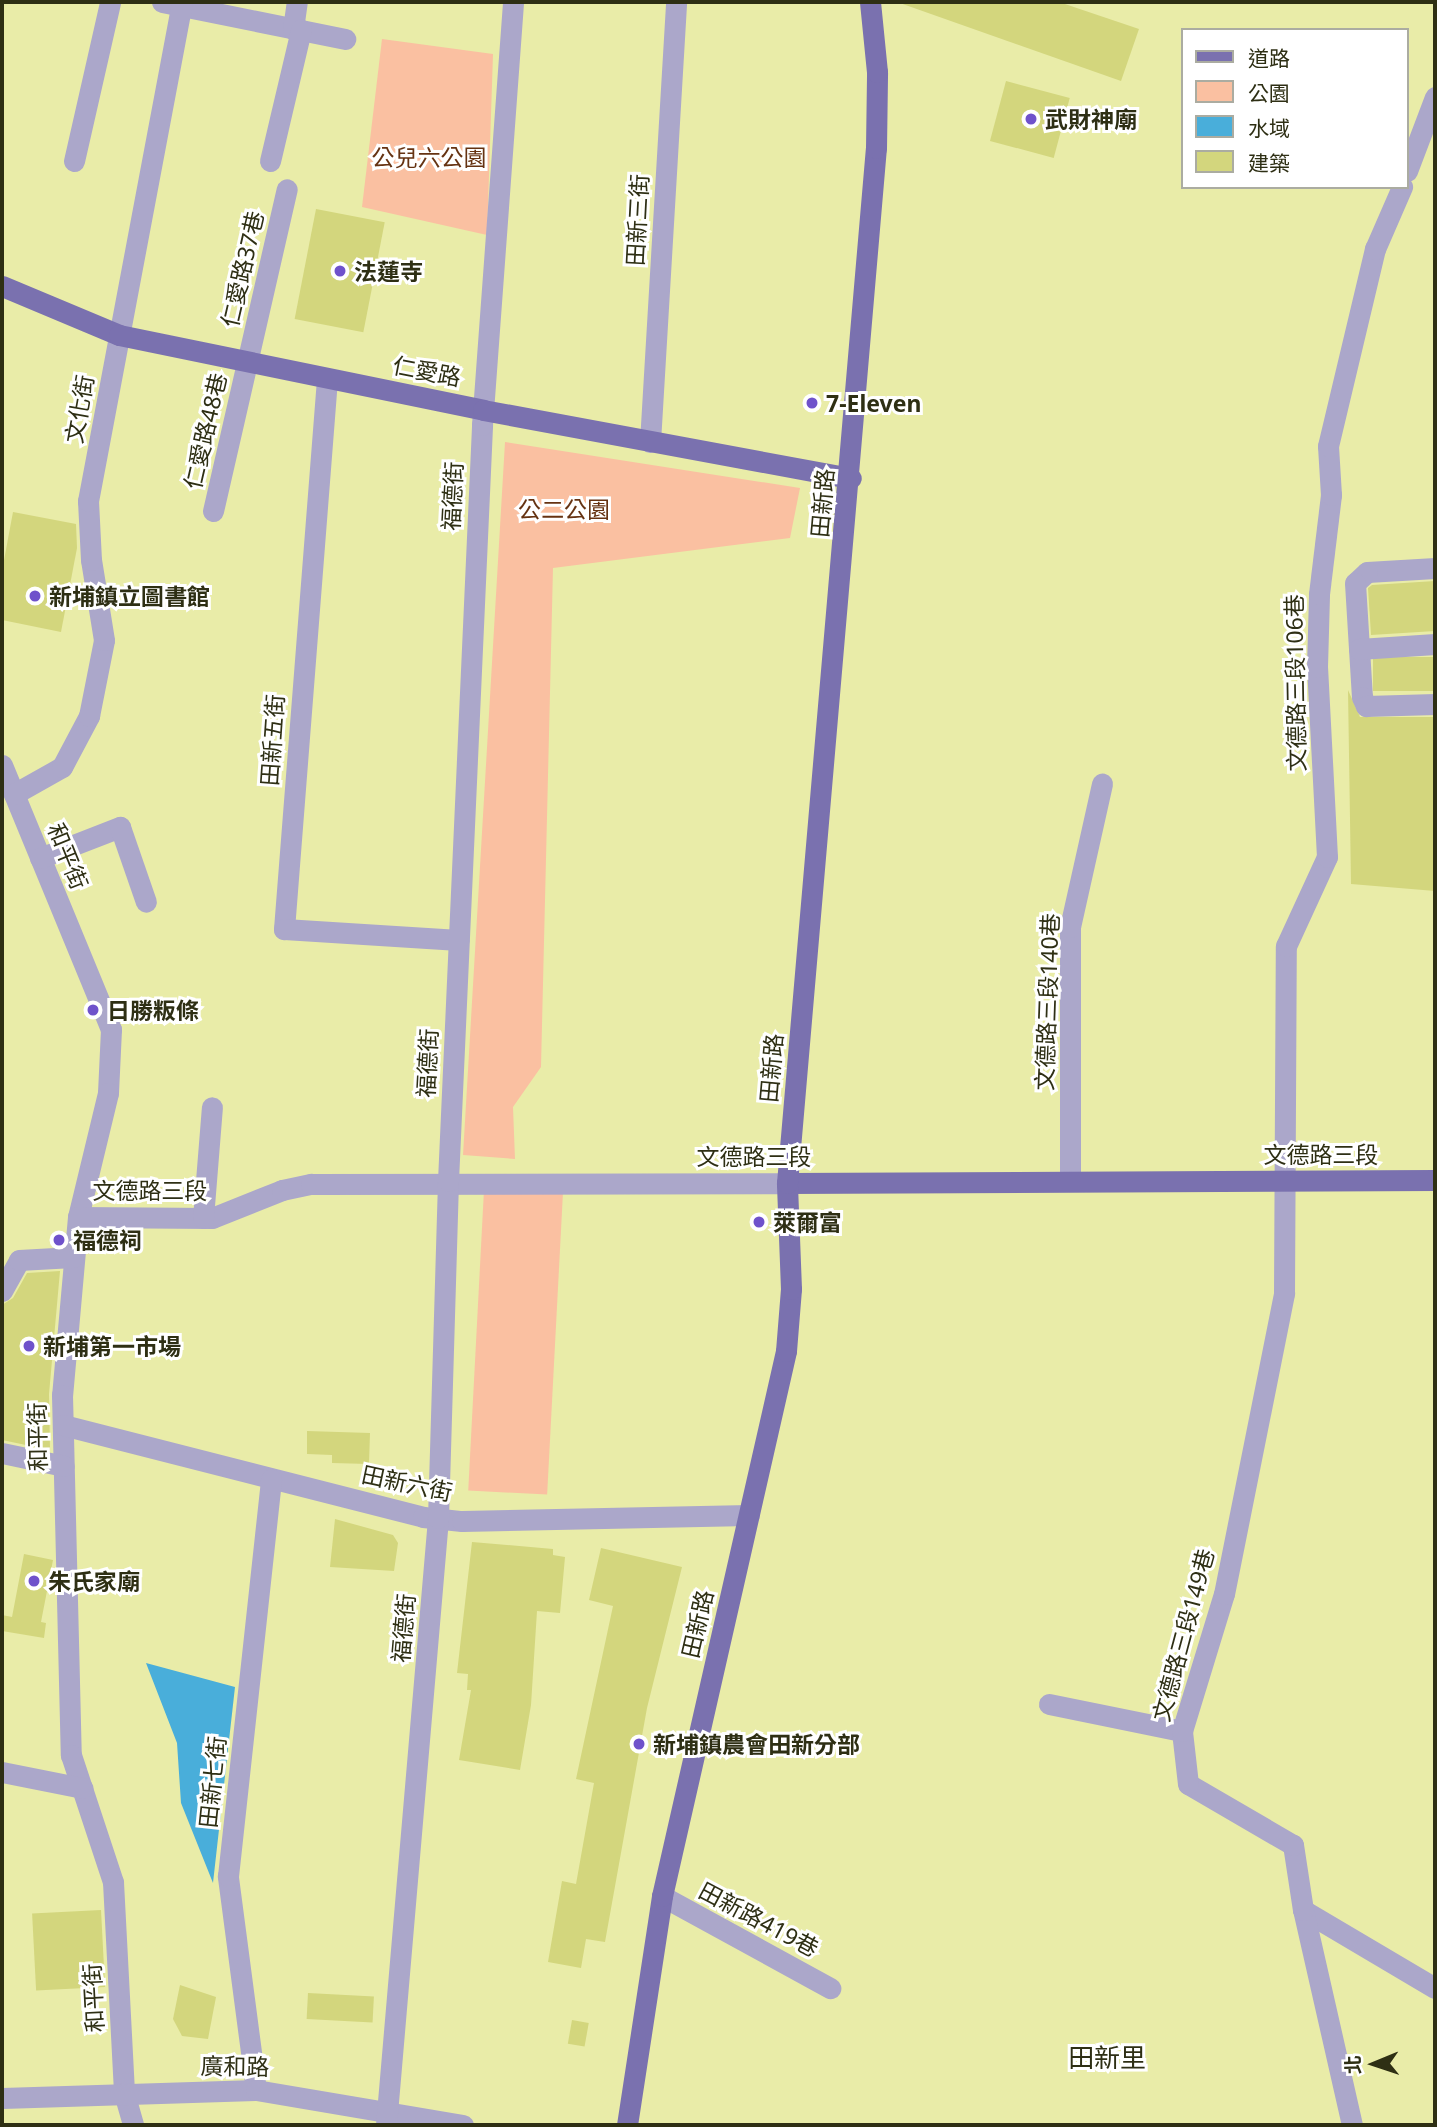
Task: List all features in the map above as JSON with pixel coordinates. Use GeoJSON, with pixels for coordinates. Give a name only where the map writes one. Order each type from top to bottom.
{"type":"FeatureCollection","features":[{"type":"Feature","properties":{"kind":"main road","name":"田新路"},"geometry":{"type":"LineString","coordinates":[[627,2125],[662,1896],[786,1351],[790,1289],[787,1183],[851,478],[876,148],[877,72],[870,2]]}},
{"type":"Feature","properties":{"kind":"main road","name":"仁愛路"},"geometry":{"type":"LineString","coordinates":[[2,286],[119,335],[483,410],[851,478]]}},
{"type":"Feature","properties":{"kind":"main road","name":"文德路三段"},"geometry":{"type":"LineString","coordinates":[[787,1183],[1435,1180]]}},
{"type":"Feature","properties":{"kind":"street"},"geometry":{"type":"LineString","coordinates":[[74,161],[110,2]]}},
{"type":"Feature","properties":{"kind":"street"},"geometry":{"type":"LineString","coordinates":[[271,161],[297,29],[297,2]]}},
{"type":"Feature","properties":{"kind":"street","name":"福德街"},"geometry":{"type":"LineString","coordinates":[[387,2119],[438,1518],[448,1181],[483,410],[513,2]]}},
{"type":"Feature","properties":{"kind":"street","name":"田新三街"},"geometry":{"type":"LineString","coordinates":[[650,442],[676,2]]}},
{"type":"Feature","properties":{"kind":"street"},"geometry":{"type":"LineString","coordinates":[[175,3],[345,39]]}},
{"type":"Feature","properties":{"kind":"street","name":"文化街"},"geometry":{"type":"LineString","coordinates":[[14,794],[62,767],[89,716],[104,640],[91,560],[88,501],[175,3]]}},
{"type":"Feature","properties":{"kind":"street"},"geometry":{"type":"LineString","coordinates":[[1409,166],[1435,97]]}},
{"type":"Feature","properties":{"kind":"street","name":"仁愛路37巷"},"geometry":{"type":"LineString","coordinates":[[248,362],[287,189]]}},
{"type":"Feature","properties":{"kind":"street","name":"文德路三段106巷"},"geometry":{"type":"LineString","coordinates":[[1287,1180],[1286,946],[1327,857],[1317,667],[1319,594],[1331,495],[1328,446],[1375,248],[1401,189]]}},
{"type":"Feature","properties":{"kind":"street","name":"仁愛路48巷"},"geometry":{"type":"LineString","coordinates":[[212,511],[248,362]]}},
{"type":"Feature","properties":{"kind":"street","name":"田新五街"},"geometry":{"type":"LineString","coordinates":[[327,379],[284,929],[459,940]]}},
{"type":"Feature","properties":{"kind":"street"},"geometry":{"type":"LineString","coordinates":[[1435,568],[1367,572],[1355,583],[1362,697],[1366,706],[1435,704]]}},
{"type":"Feature","properties":{"kind":"street"},"geometry":{"type":"LineString","coordinates":[[1359,649],[1435,644]]}},
{"type":"Feature","properties":{"kind":"street","name":"和平街"},"geometry":{"type":"LineString","coordinates":[[2,765],[111,1029],[108,1093],[78,1217],[73,1257],[63,1425],[72,1755],[113,1882],[124,2093],[133,2125]]}},
{"type":"Feature","properties":{"kind":"street","name":"文德路三段140巷"},"geometry":{"type":"LineString","coordinates":[[1070,1181],[1070,927],[1102,784]]}},
{"type":"Feature","properties":{"kind":"street"},"geometry":{"type":"LineString","coordinates":[[40,858],[120,827],[146,902]]}},
{"type":"Feature","properties":{"kind":"street"},"geometry":{"type":"LineString","coordinates":[[203,1218],[212,1107]]}},
{"type":"Feature","properties":{"kind":"street","name":"文德路三段149巷"},"geometry":{"type":"LineString","coordinates":[[1287,1180],[1281,1307],[1224,1594],[1182,1731],[1188,1784],[1293,1845],[1303,1910],[1352,2125]]}},
{"type":"Feature","properties":{"kind":"street","name":"文德路三段"},"geometry":{"type":"LineString","coordinates":[[78,1217],[203,1218],[311,1185],[448,1181],[787,1183]]}},
{"type":"Feature","properties":{"kind":"street"},"geometry":{"type":"LineString","coordinates":[[2,1292],[19,1261],[73,1257]]}},
{"type":"Feature","properties":{"kind":"street","name":"田新六街"},"geometry":{"type":"LineString","coordinates":[[63,1425],[271,1479],[438,1518],[749,1516]]}},
{"type":"Feature","properties":{"kind":"street"},"geometry":{"type":"LineString","coordinates":[[2,1453],[64,1466]]}},
{"type":"Feature","properties":{"kind":"street","name":"田新七街"},"geometry":{"type":"LineString","coordinates":[[256,2090],[228,1876],[271,1479]]}},
{"type":"Feature","properties":{"kind":"street"},"geometry":{"type":"LineString","coordinates":[[1049,1704],[1182,1731]]}},
{"type":"Feature","properties":{"kind":"street"},"geometry":{"type":"LineString","coordinates":[[2,1772],[82,1788]]}},
{"type":"Feature","properties":{"kind":"street","name":"田新路419巷"},"geometry":{"type":"LineString","coordinates":[[662,1896],[831,1987]]}},
{"type":"Feature","properties":{"kind":"street"},"geometry":{"type":"LineString","coordinates":[[1303,1910],[1435,1988]]}},
{"type":"Feature","properties":{"kind":"street","name":"廣和路"},"geometry":{"type":"LineString","coordinates":[[2,2098],[256,2090],[387,2119],[463,2125]]}},
{"type":"Feature","properties":{"kind":"green space","name":"公兒六公園"},"geometry":{"type":"Polygon","coordinates":[[[382,39],[493,54],[487,235],[362,207],[382,39]]]}},
{"type":"Feature","properties":{"kind":"green space","name":"公二公園"},"geometry":{"type":"Polygon","coordinates":[[[505,442],[800,488],[790,538],[553,568],[541,1067],[513,1107],[515,1159],[463,1155],[505,442]]]}},
{"type":"Feature","properties":{"kind":"green space"},"geometry":{"type":"Polygon","coordinates":[[[484,1188],[563,1192],[547,1495],[468,1490],[484,1188]]]}},
{"type":"Feature","properties":{"kind":"water"},"geometry":{"type":"Polygon","coordinates":[[[146,1663],[235,1687],[213,1883],[181,1803],[177,1743],[146,1663]]]}},
{"type":"Feature","properties":{"kind":"building"},"geometry":{"type":"Polygon","coordinates":[[[897,2],[1059,2],[1139,29],[1121,81],[897,2]]]}},
{"type":"Feature","properties":{"kind":"building","name":"武財神廟"},"geometry":{"type":"Polygon","coordinates":[[[1006,81],[1070,98],[1054,158],[990,141],[1006,81]]]}},
{"type":"Feature","properties":{"kind":"building","name":"法蓮寺"},"geometry":{"type":"Polygon","coordinates":[[[316,209],[385,222],[363,332],[295,319],[316,209]]]}},
{"type":"Feature","properties":{"kind":"building","name":"新埔鎮立圖書館"},"geometry":{"type":"Polygon","coordinates":[[[13,512],[76,524],[77,548],[61,632],[2,620],[2,571],[13,512]]]}},
{"type":"Feature","properties":{"kind":"building"},"geometry":{"type":"Polygon","coordinates":[[[1435,581],[1435,631],[1371,635],[1368,588],[1372,585],[1435,581]]]}},
{"type":"Feature","properties":{"kind":"building"},"geometry":{"type":"Polygon","coordinates":[[[1373,657],[1435,657],[1435,691],[1373,691],[1373,657]]]}},
{"type":"Feature","properties":{"kind":"building"},"geometry":{"type":"Polygon","coordinates":[[[1348,690],[1360,717],[1435,717],[1435,891],[1351,884],[1348,690]]]}},
{"type":"Feature","properties":{"kind":"building","name":"新埔第一市場"},"geometry":{"type":"Polygon","coordinates":[[[60,1271],[49,1394],[50,1450],[2,1440],[2,1305],[13,1298],[27,1273],[60,1271]]]}},
{"type":"Feature","properties":{"kind":"building"},"geometry":{"type":"Polygon","coordinates":[[[307,1431],[370,1433],[369,1464],[332,1463],[332,1455],[307,1454],[307,1431]]]}},
{"type":"Feature","properties":{"kind":"building"},"geometry":{"type":"Polygon","coordinates":[[[335,1519],[393,1535],[398,1543],[394,1571],[330,1567],[335,1519]]]}},
{"type":"Feature","properties":{"kind":"building"},"geometry":{"type":"Polygon","coordinates":[[[472,1542],[553,1549],[553,1555],[565,1557],[560,1613],[537,1611],[531,1705],[520,1770],[459,1760],[471,1690],[467,1690],[468,1674],[457,1673],[472,1542]]]}},
{"type":"Feature","properties":{"kind":"building"},"geometry":{"type":"Polygon","coordinates":[[[601,1548],[682,1567],[647,1708],[605,1942],[586,1939],[581,1968],[548,1962],[562,1881],[576,1884],[594,1783],[576,1779],[613,1606],[589,1600],[601,1548]]]}},
{"type":"Feature","properties":{"kind":"building"},"geometry":{"type":"Polygon","coordinates":[[[24,1554],[53,1560],[41,1622],[46,1623],[44,1638],[2,1631],[2,1615],[12,1617],[24,1554]]]}},
{"type":"Feature","properties":{"kind":"building"},"geometry":{"type":"Polygon","coordinates":[[[101,1910],[105,1987],[36,1991],[32,1914],[101,1910]]]}},
{"type":"Feature","properties":{"kind":"building"},"geometry":{"type":"Polygon","coordinates":[[[180,1985],[216,1997],[208,2039],[182,2036],[173,2019],[180,1985]]]}},
{"type":"Feature","properties":{"kind":"building"},"geometry":{"type":"Polygon","coordinates":[[[308,1993],[374,1996],[373,2022],[307,2019],[308,1993]]]}},
{"type":"Feature","properties":{"kind":"building"},"geometry":{"type":"Polygon","coordinates":[[[572,2020],[589,2023],[585,2047],[568,2044],[572,2020]]]}},
{"type":"Feature","properties":{"kind":"place","name":"武財神廟"},"geometry":{"type":"Point","coordinates":[1031,119]}},
{"type":"Feature","properties":{"kind":"place","name":"法蓮寺"},"geometry":{"type":"Point","coordinates":[340,271]}},
{"type":"Feature","properties":{"kind":"place","name":"7-Eleven"},"geometry":{"type":"Point","coordinates":[812,403]}},
{"type":"Feature","properties":{"kind":"place","name":"新埔鎮立圖書館"},"geometry":{"type":"Point","coordinates":[35,596]}},
{"type":"Feature","properties":{"kind":"place","name":"日勝粄條"},"geometry":{"type":"Point","coordinates":[93,1010]}},
{"type":"Feature","properties":{"kind":"place","name":"萊爾富"},"geometry":{"type":"Point","coordinates":[759,1222]}},
{"type":"Feature","properties":{"kind":"place","name":"福德祠"},"geometry":{"type":"Point","coordinates":[59,1240]}},
{"type":"Feature","properties":{"kind":"place","name":"新埔第一市場"},"geometry":{"type":"Point","coordinates":[29,1346]}},
{"type":"Feature","properties":{"kind":"place","name":"朱氏家廟"},"geometry":{"type":"Point","coordinates":[34,1581]}},
{"type":"Feature","properties":{"kind":"place","name":"新埔鎮農會田新分部"},"geometry":{"type":"Point","coordinates":[639,1744]}},
{"type":"Feature","properties":{"kind":"district","name":"田新里"},"geometry":{"type":"Point","coordinates":[1107,2058]}}]}
